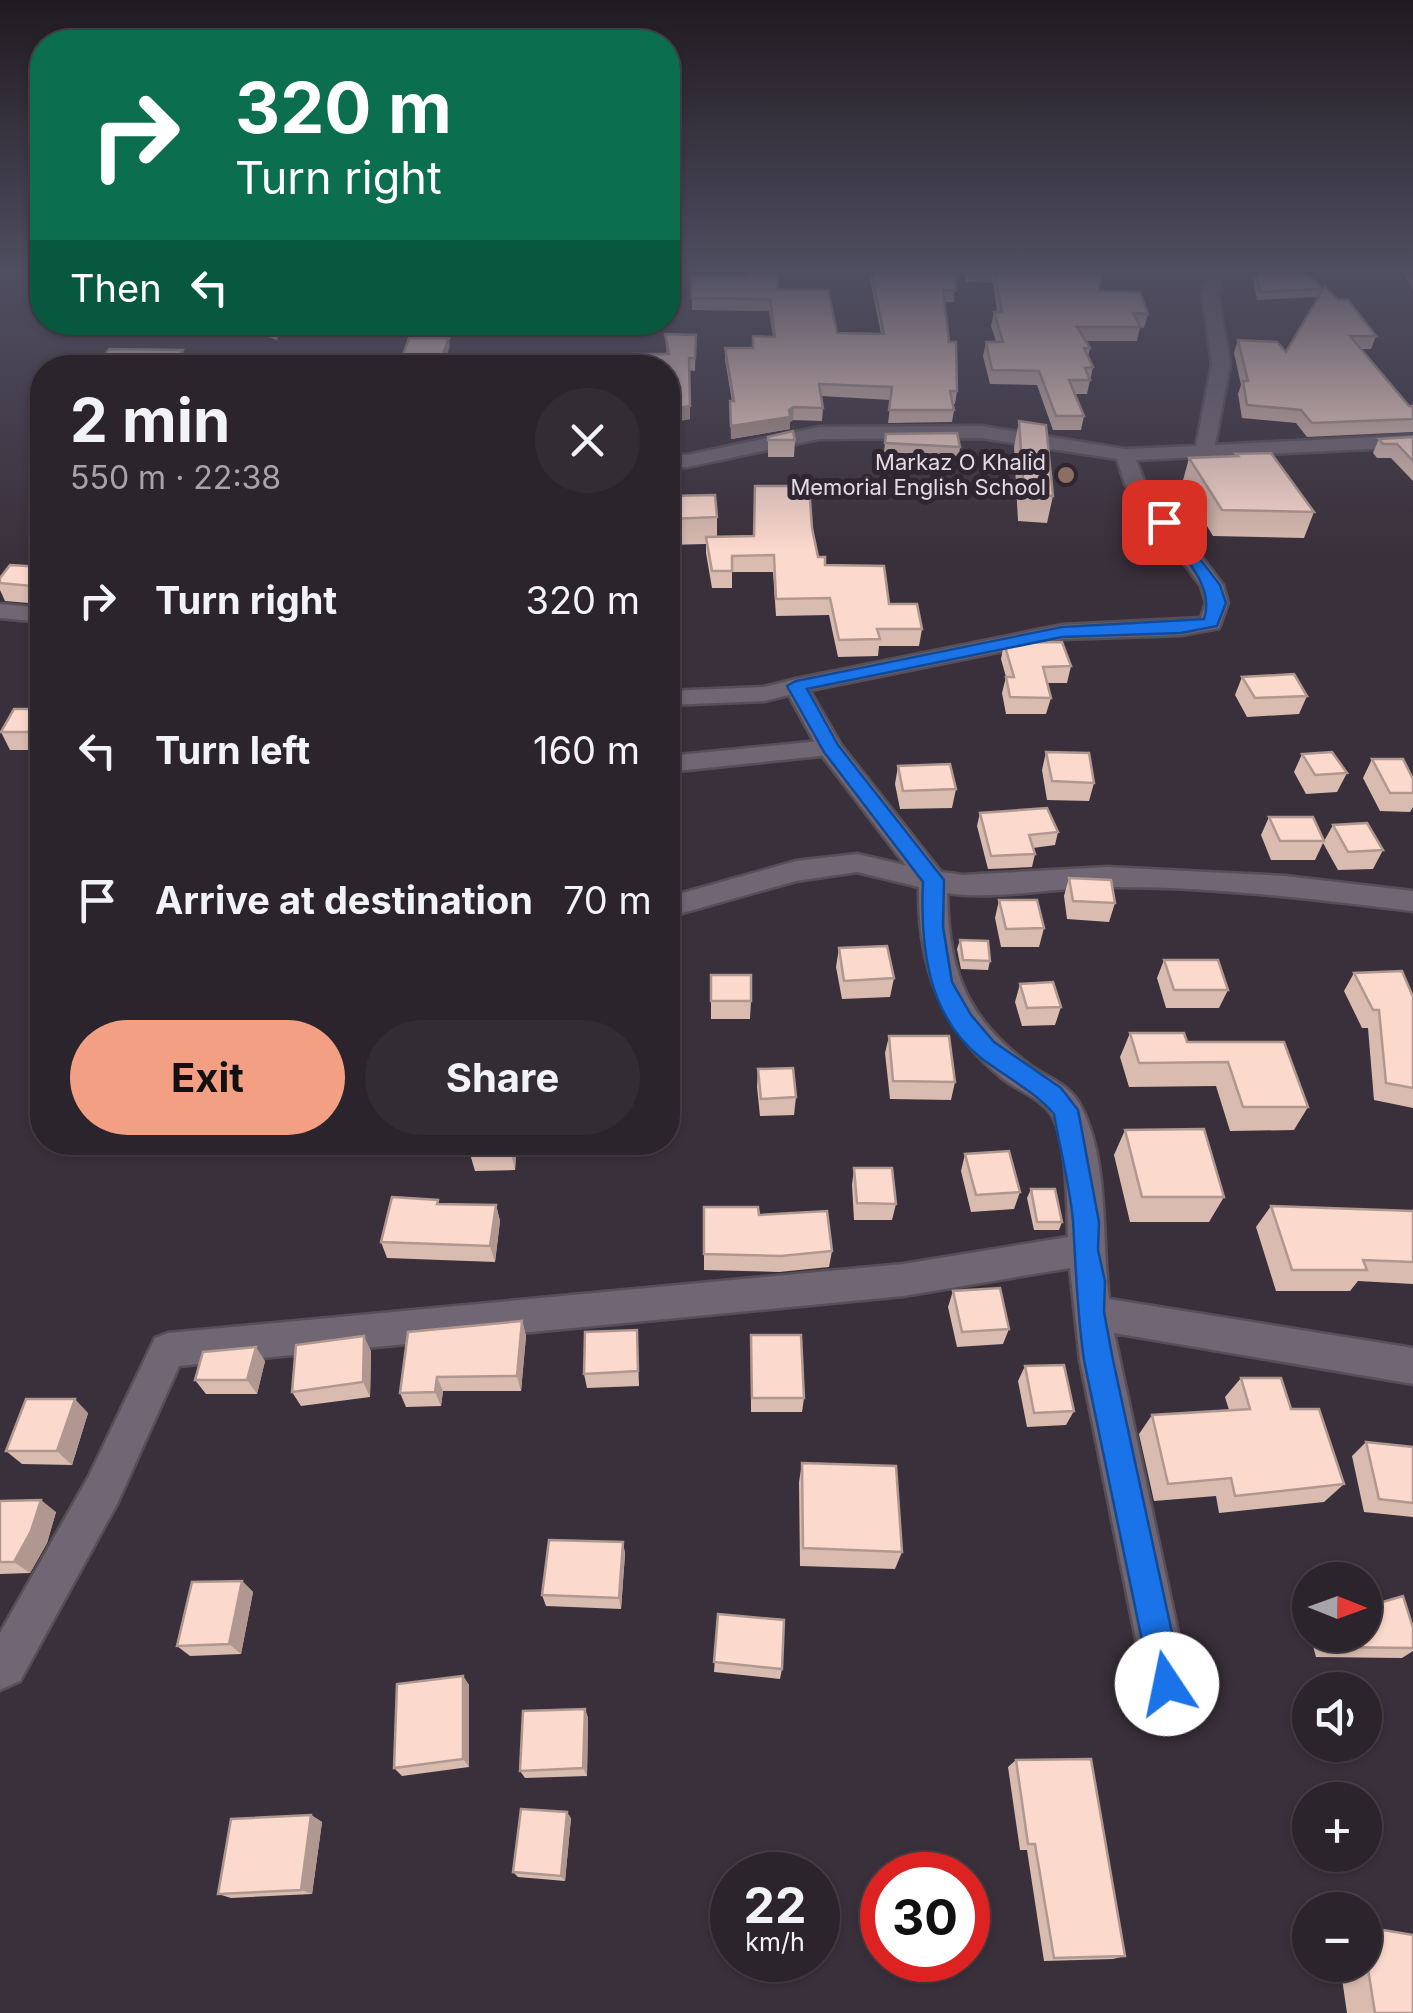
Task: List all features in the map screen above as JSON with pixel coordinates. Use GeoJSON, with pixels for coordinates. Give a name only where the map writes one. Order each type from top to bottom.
{"type":"FeatureCollection","features":[{"type":"Feature","properties":{"kind":"street"},"geometry":{"type":"LineString","coordinates":[[1204,449],[1220,364]]}},
{"type":"Feature","properties":{"kind":"street"},"geometry":{"type":"LineString","coordinates":[[680,461],[819,432],[981,432],[1125,455],[1413,442]]}},
{"type":"Feature","properties":{"kind":"street"},"geometry":{"type":"LineString","coordinates":[[680,698],[764,694],[1062,632],[1181,628],[1211,623],[1217,603],[1212,585],[1136,484],[1125,455]]}},
{"type":"Feature","properties":{"kind":"street"},"geometry":{"type":"LineString","coordinates":[[0,611],[30,614]]}},
{"type":"Feature","properties":{"kind":"street"},"geometry":{"type":"LineString","coordinates":[[796,686],[830,748],[934,880],[932,927],[941,982],[962,1022],[986,1048],[1052,1095],[1066,1110],[1086,1222],[1085,1250],[1092,1281],[1090,1312],[1167,1684]]}},
{"type":"Feature","properties":{"kind":"street"},"geometry":{"type":"LineString","coordinates":[[680,763],[830,748]]}},
{"type":"Feature","properties":{"kind":"street"},"geometry":{"type":"LineString","coordinates":[[680,904],[796,870],[857,863],[963,885],[1107,877],[1286,886],[1413,901]]}},
{"type":"Feature","properties":{"kind":"street"},"geometry":{"type":"LineString","coordinates":[[0,1668],[5,1666],[103,1490],[168,1350],[903,1280],[1085,1250]]}},
{"type":"Feature","properties":{"kind":"street"},"geometry":{"type":"LineString","coordinates":[[1090,1312],[1413,1366]]}},
{"type":"Feature","properties":{"kind":"building"},"geometry":{"type":"Polygon","coordinates":[[[680,364],[689,364],[690,406],[680,408],[680,364]]]}},
{"type":"Feature","properties":{"kind":"building"},"geometry":{"type":"Polygon","coordinates":[[[728,364],[956,364],[957,391],[950,391],[954,410],[889,410],[892,387],[819,384],[823,408],[794,407],[789,410],[790,417],[731,426],[730,401],[734,401],[728,364]]]}},
{"type":"Feature","properties":{"kind":"building"},"geometry":{"type":"Polygon","coordinates":[[[991,364],[1092,364],[1093,367],[1085,368],[1090,380],[1069,380],[1084,416],[1056,416],[1039,371],[992,370],[991,364]]]}},
{"type":"Feature","properties":{"kind":"building"},"geometry":{"type":"Polygon","coordinates":[[[1244,364],[1374,364],[1413,406],[1413,419],[1312,423],[1301,410],[1247,405],[1243,381],[1248,381],[1244,364]]]}},
{"type":"Feature","properties":{"kind":"building"},"geometry":{"type":"Polygon","coordinates":[[[1019,421],[1046,425],[1053,496],[1024,494],[1019,421]]]}},
{"type":"Feature","properties":{"kind":"building"},"geometry":{"type":"Polygon","coordinates":[[[793,431],[795,440],[768,440],[768,437],[793,431]]]}},
{"type":"Feature","properties":{"kind":"building"},"geometry":{"type":"Polygon","coordinates":[[[957,433],[960,447],[885,443],[886,434],[957,433]]]}},
{"type":"Feature","properties":{"kind":"building"},"geometry":{"type":"Polygon","coordinates":[[[1413,437],[1413,461],[1397,444],[1383,444],[1379,439],[1413,437]]]}},
{"type":"Feature","properties":{"kind":"building"},"geometry":{"type":"Polygon","coordinates":[[[1271,453],[1314,512],[1222,510],[1189,458],[1236,454],[1271,453]]]}},
{"type":"Feature","properties":{"kind":"building"},"geometry":{"type":"Polygon","coordinates":[[[755,486],[809,486],[818,557],[825,557],[825,565],[884,566],[889,604],[917,604],[922,629],[877,629],[880,639],[839,640],[830,598],[776,599],[774,555],[732,556],[732,571],[712,571],[706,537],[754,536],[755,486]]]}},
{"type":"Feature","properties":{"kind":"building"},"geometry":{"type":"Polygon","coordinates":[[[715,495],[717,517],[680,519],[680,496],[715,495]]]}},
{"type":"Feature","properties":{"kind":"building"},"geometry":{"type":"Polygon","coordinates":[[[1128,517],[1161,517],[1172,539],[1137,539],[1128,517]]]}},
{"type":"Feature","properties":{"kind":"building"},"geometry":{"type":"Polygon","coordinates":[[[10,565],[30,566],[30,586],[0,583],[10,565]]]}},
{"type":"Feature","properties":{"kind":"building"},"geometry":{"type":"Polygon","coordinates":[[[1062,642],[1071,666],[1043,667],[1051,698],[1010,697],[1006,677],[1014,677],[1004,643],[1062,642]]]}},
{"type":"Feature","properties":{"kind":"building"},"geometry":{"type":"Polygon","coordinates":[[[1294,674],[1307,696],[1255,698],[1242,677],[1294,674]]]}},
{"type":"Feature","properties":{"kind":"building"},"geometry":{"type":"Polygon","coordinates":[[[14,709],[30,709],[28,732],[1,732],[14,709]]]}},
{"type":"Feature","properties":{"kind":"building"},"geometry":{"type":"Polygon","coordinates":[[[1046,752],[1089,753],[1094,783],[1052,781],[1046,752]]]}},
{"type":"Feature","properties":{"kind":"building"},"geometry":{"type":"Polygon","coordinates":[[[1332,752],[1347,773],[1315,775],[1302,754],[1332,752]]]}},
{"type":"Feature","properties":{"kind":"building"},"geometry":{"type":"Polygon","coordinates":[[[1372,759],[1403,759],[1413,779],[1413,793],[1390,793],[1372,759]]]}},
{"type":"Feature","properties":{"kind":"building"},"geometry":{"type":"Polygon","coordinates":[[[950,764],[956,789],[903,791],[898,766],[950,764]]]}},
{"type":"Feature","properties":{"kind":"building"},"geometry":{"type":"Polygon","coordinates":[[[1047,808],[1058,832],[1029,835],[1035,854],[991,856],[980,813],[1047,808]]]}},
{"type":"Feature","properties":{"kind":"building"},"geometry":{"type":"Polygon","coordinates":[[[1269,817],[1313,817],[1324,841],[1280,841],[1269,817]]]}},
{"type":"Feature","properties":{"kind":"building"},"geometry":{"type":"Polygon","coordinates":[[[1367,823],[1383,850],[1348,852],[1333,825],[1367,823]]]}},
{"type":"Feature","properties":{"kind":"building"},"geometry":{"type":"Polygon","coordinates":[[[1069,878],[1111,880],[1115,903],[1073,901],[1069,878]]]}},
{"type":"Feature","properties":{"kind":"building"},"geometry":{"type":"Polygon","coordinates":[[[999,900],[1037,900],[1044,928],[1006,929],[999,900]]]}},
{"type":"Feature","properties":{"kind":"building"},"geometry":{"type":"Polygon","coordinates":[[[960,940],[988,941],[990,961],[963,960],[960,940]]]}},
{"type":"Feature","properties":{"kind":"building"},"geometry":{"type":"Polygon","coordinates":[[[887,946],[894,978],[844,981],[839,948],[887,946]]]}},
{"type":"Feature","properties":{"kind":"building"},"geometry":{"type":"Polygon","coordinates":[[[1164,960],[1218,960],[1228,990],[1174,990],[1164,960]]]}},
{"type":"Feature","properties":{"kind":"building"},"geometry":{"type":"Polygon","coordinates":[[[1402,971],[1413,997],[1413,1088],[1386,1083],[1379,1010],[1373,1010],[1354,973],[1402,971]]]}},
{"type":"Feature","properties":{"kind":"building"},"geometry":{"type":"Polygon","coordinates":[[[711,975],[751,975],[751,1001],[711,1001],[711,975]]]}},
{"type":"Feature","properties":{"kind":"building"},"geometry":{"type":"Polygon","coordinates":[[[1053,982],[1061,1007],[1027,1008],[1020,984],[1053,982]]]}},
{"type":"Feature","properties":{"kind":"building"},"geometry":{"type":"Polygon","coordinates":[[[1130,1033],[1184,1033],[1187,1042],[1284,1042],[1308,1107],[1243,1107],[1228,1062],[1139,1063],[1130,1033]]]}},
{"type":"Feature","properties":{"kind":"building"},"geometry":{"type":"Polygon","coordinates":[[[889,1036],[949,1036],[955,1082],[893,1081],[889,1036]]]}},
{"type":"Feature","properties":{"kind":"building"},"geometry":{"type":"Polygon","coordinates":[[[793,1068],[796,1097],[761,1099],[758,1069],[793,1068]]]}},
{"type":"Feature","properties":{"kind":"building"},"geometry":{"type":"Polygon","coordinates":[[[1204,1129],[1224,1197],[1142,1197],[1125,1130],[1204,1129]]]}},
{"type":"Feature","properties":{"kind":"building"},"geometry":{"type":"Polygon","coordinates":[[[1009,1151],[1020,1192],[976,1195],[965,1154],[1009,1151]]]}},
{"type":"Feature","properties":{"kind":"building"},"geometry":{"type":"Polygon","coordinates":[[[854,1168],[892,1168],[896,1204],[857,1203],[854,1168]]]}},
{"type":"Feature","properties":{"kind":"building"},"geometry":{"type":"Polygon","coordinates":[[[1031,1189],[1055,1189],[1062,1222],[1037,1222],[1031,1189]]]}},
{"type":"Feature","properties":{"kind":"building"},"geometry":{"type":"Polygon","coordinates":[[[392,1197],[438,1200],[437,1204],[496,1205],[490,1246],[381,1242],[392,1197]]]}},
{"type":"Feature","properties":{"kind":"building"},"geometry":{"type":"Polygon","coordinates":[[[1271,1206],[1413,1211],[1413,1262],[1363,1260],[1367,1270],[1292,1270],[1271,1206]]]}},
{"type":"Feature","properties":{"kind":"building"},"geometry":{"type":"Polygon","coordinates":[[[704,1207],[758,1207],[759,1215],[827,1211],[832,1251],[781,1256],[704,1254],[704,1207]]]}},
{"type":"Feature","properties":{"kind":"building"},"geometry":{"type":"Polygon","coordinates":[[[1000,1288],[1009,1329],[962,1332],[953,1291],[1000,1288]]]}},
{"type":"Feature","properties":{"kind":"building"},"geometry":{"type":"Polygon","coordinates":[[[522,1321],[517,1376],[437,1377],[435,1392],[400,1393],[408,1332],[522,1321]]]}},
{"type":"Feature","properties":{"kind":"building"},"geometry":{"type":"Polygon","coordinates":[[[637,1330],[638,1371],[584,1374],[585,1332],[637,1330]]]}},
{"type":"Feature","properties":{"kind":"building"},"geometry":{"type":"Polygon","coordinates":[[[751,1335],[801,1335],[804,1398],[752,1398],[751,1335]]]}},
{"type":"Feature","properties":{"kind":"building"},"geometry":{"type":"Polygon","coordinates":[[[364,1336],[363,1382],[292,1392],[296,1345],[364,1336]]]}},
{"type":"Feature","properties":{"kind":"building"},"geometry":{"type":"Polygon","coordinates":[[[256,1347],[247,1380],[195,1380],[203,1352],[256,1347]]]}},
{"type":"Feature","properties":{"kind":"building"},"geometry":{"type":"Polygon","coordinates":[[[1064,1365],[1074,1411],[1034,1413],[1025,1366],[1064,1365]]]}},
{"type":"Feature","properties":{"kind":"building"},"geometry":{"type":"Polygon","coordinates":[[[1241,1378],[1281,1378],[1291,1409],[1319,1409],[1344,1484],[1235,1496],[1231,1478],[1168,1484],[1152,1415],[1250,1409],[1241,1378]]]}},
{"type":"Feature","properties":{"kind":"building"},"geometry":{"type":"Polygon","coordinates":[[[26,1399],[75,1399],[57,1451],[6,1451],[26,1399]]]}},
{"type":"Feature","properties":{"kind":"building"},"geometry":{"type":"Polygon","coordinates":[[[1366,1442],[1413,1447],[1413,1503],[1379,1499],[1366,1442]]]}},
{"type":"Feature","properties":{"kind":"building"},"geometry":{"type":"Polygon","coordinates":[[[802,1463],[896,1466],[902,1552],[803,1548],[802,1463]]]}},
{"type":"Feature","properties":{"kind":"building"},"geometry":{"type":"Polygon","coordinates":[[[41,1500],[31,1531],[14,1562],[0,1562],[0,1501],[41,1500]]]}},
{"type":"Feature","properties":{"kind":"building"},"geometry":{"type":"Polygon","coordinates":[[[549,1540],[623,1542],[619,1598],[542,1595],[549,1540]]]}},
{"type":"Feature","properties":{"kind":"building"},"geometry":{"type":"Polygon","coordinates":[[[242,1581],[229,1644],[177,1646],[192,1582],[242,1581]]]}},
{"type":"Feature","properties":{"kind":"building"},"geometry":{"type":"Polygon","coordinates":[[[1403,1596],[1413,1628],[1413,1648],[1382,1648],[1382,1602],[1403,1596]]]}},
{"type":"Feature","properties":{"kind":"building"},"geometry":{"type":"Polygon","coordinates":[[[718,1614],[784,1620],[782,1669],[714,1662],[718,1614]]]}},
{"type":"Feature","properties":{"kind":"building"},"geometry":{"type":"Polygon","coordinates":[[[463,1676],[463,1759],[394,1768],[397,1684],[463,1676]]]}},
{"type":"Feature","properties":{"kind":"building"},"geometry":{"type":"Polygon","coordinates":[[[585,1709],[583,1768],[520,1771],[523,1711],[585,1709]]]}},
{"type":"Feature","properties":{"kind":"building"},"geometry":{"type":"Polygon","coordinates":[[[1091,1759],[1125,1956],[1054,1958],[1035,1844],[1028,1844],[1016,1760],[1091,1759]]]}},
{"type":"Feature","properties":{"kind":"building"},"geometry":{"type":"Polygon","coordinates":[[[521,1809],[567,1812],[561,1876],[513,1872],[521,1809]]]}},
{"type":"Feature","properties":{"kind":"building"},"geometry":{"type":"Polygon","coordinates":[[[311,1815],[301,1890],[218,1894],[231,1819],[311,1815]]]}},
{"type":"Feature","properties":{"kind":"building"},"geometry":{"type":"Polygon","coordinates":[[[1382,1930],[1413,1935],[1413,2013],[1375,2013],[1370,1982],[1382,1982],[1382,1930]]]}},
{"type":"Feature","properties":{"kind":"place","name":"Markaz O Khalid Memorial English School"},"geometry":{"type":"Point","coordinates":[1066,475]}},
{"type":"Feature","properties":{"kind":"route"},"geometry":{"type":"LineString","coordinates":[[1164,522],[1212,585],[1217,603],[1211,623],[1181,628],[1062,632],[796,686],[830,748],[934,880],[932,927],[941,982],[962,1022],[986,1048],[1052,1095],[1066,1110],[1086,1222],[1085,1250],[1092,1281],[1090,1312],[1098,1360],[1167,1684]]}}]}
